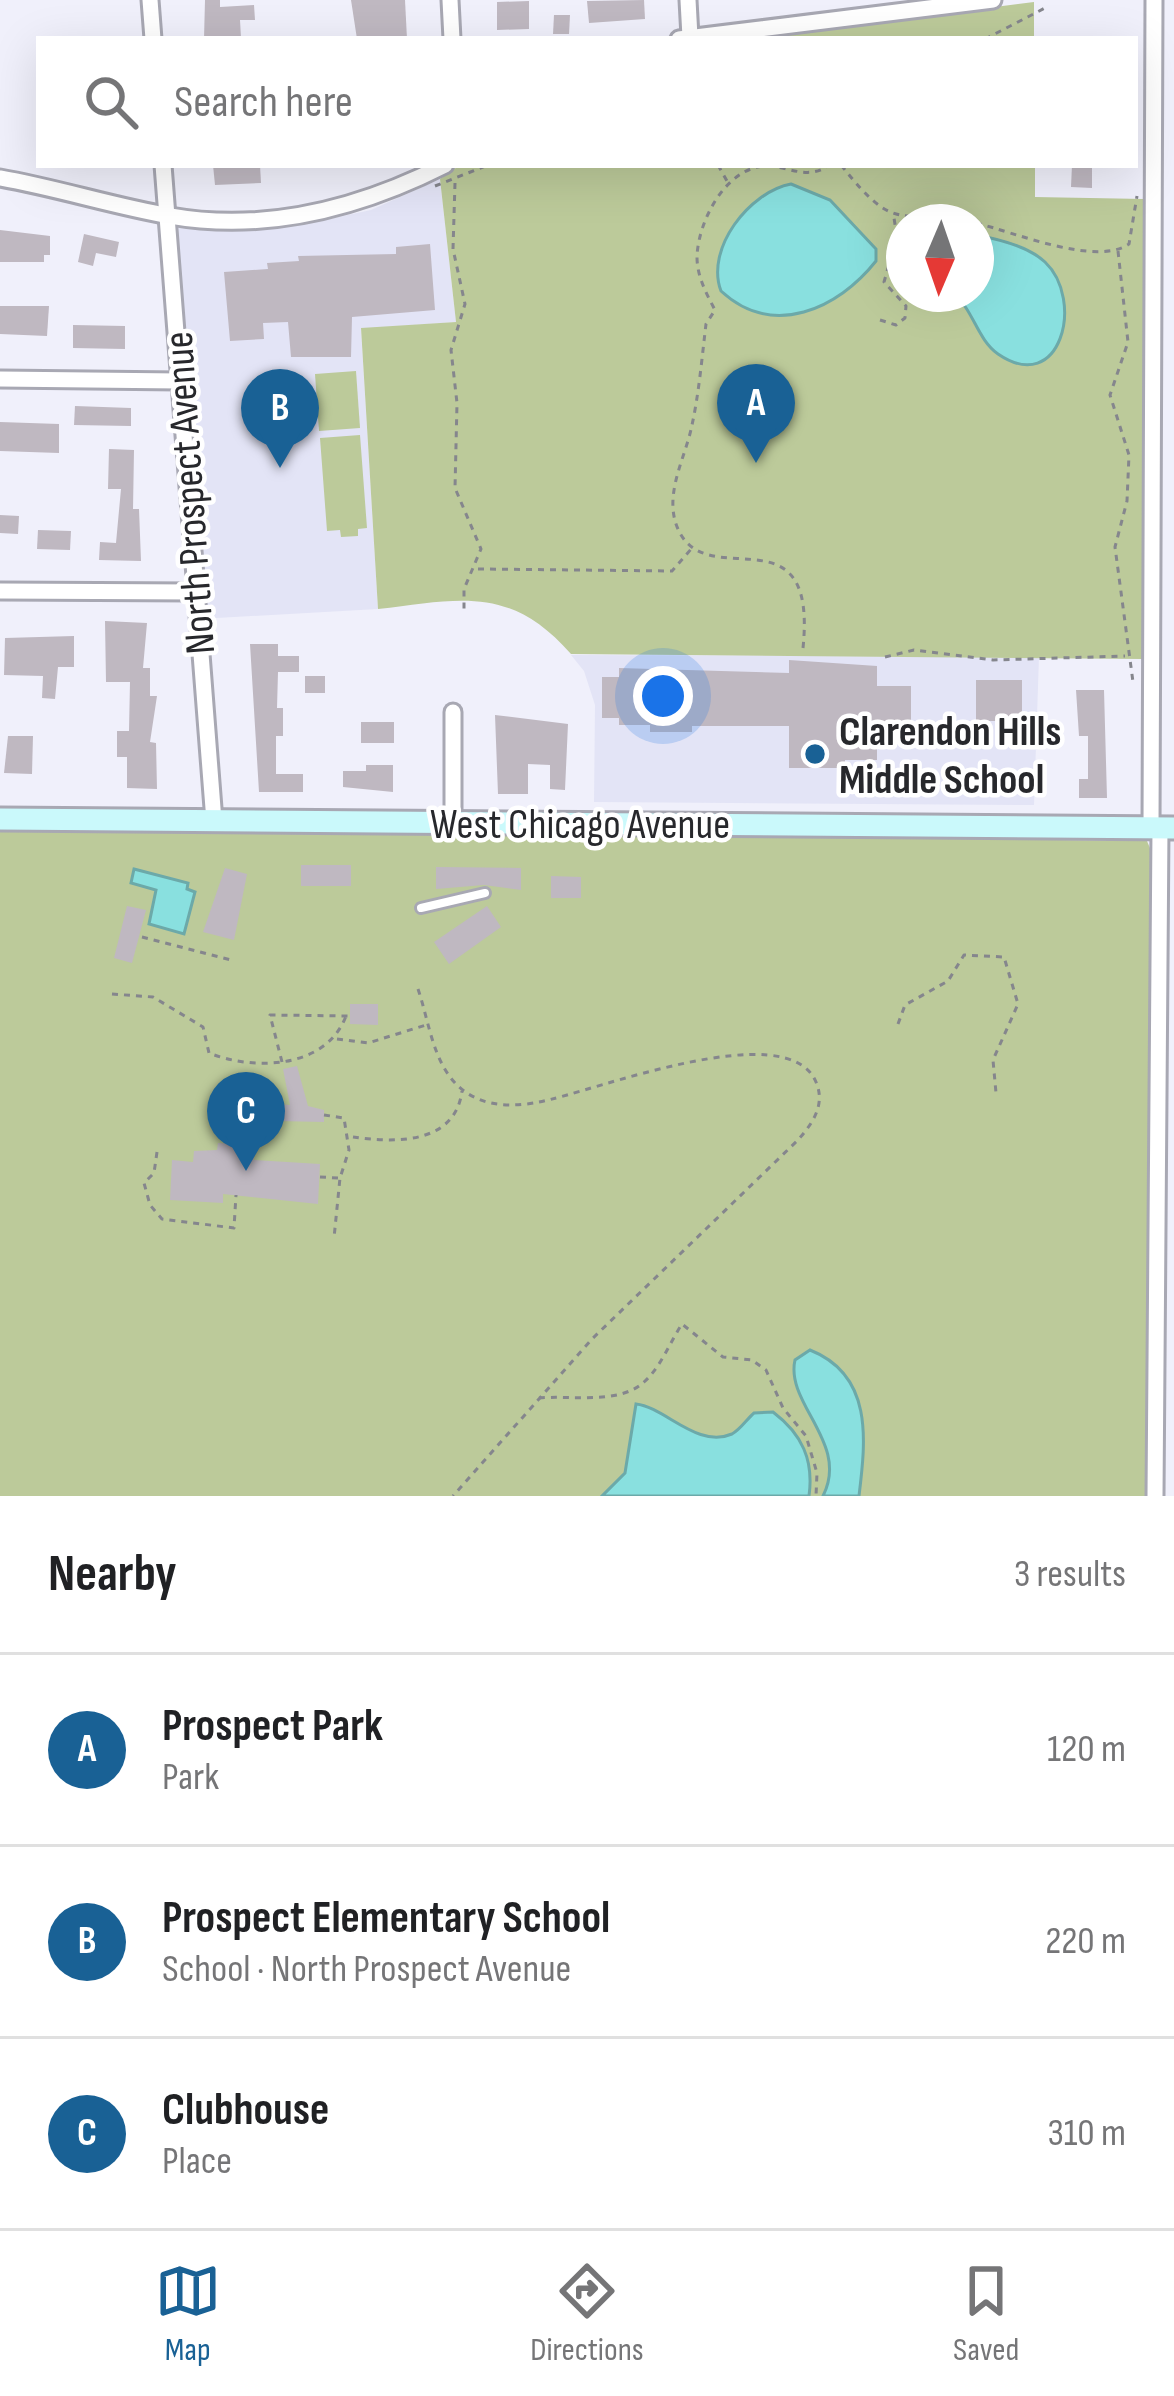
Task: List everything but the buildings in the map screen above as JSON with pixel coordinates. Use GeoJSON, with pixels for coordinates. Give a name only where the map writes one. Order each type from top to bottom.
{"type":"FeatureCollection","features":[{"type":"Feature","properties":{"kind":"main road","name":"West Chicago Avenue"},"geometry":{"type":"LineString","coordinates":[[0,819],[1162,828]]}},
{"type":"Feature","properties":{"kind":"street"},"geometry":{"type":"LineString","coordinates":[[150,0],[153,36]]}},
{"type":"Feature","properties":{"kind":"street"},"geometry":{"type":"LineString","coordinates":[[450,0],[452,36]]}},
{"type":"Feature","properties":{"kind":"street"},"geometry":{"type":"LineString","coordinates":[[684,36],[688,0]]}},
{"type":"Feature","properties":{"kind":"street"},"geometry":{"type":"LineString","coordinates":[[698,36],[928,4],[993,0]]}},
{"type":"Feature","properties":{"kind":"street"},"geometry":{"type":"LineString","coordinates":[[1154,0],[1162,828],[1155,1496]]}},
{"type":"Feature","properties":{"kind":"street","name":"North Prospect Avenue"},"geometry":{"type":"LineString","coordinates":[[163,168],[214,821]]}},
{"type":"Feature","properties":{"kind":"street"},"geometry":{"type":"LineString","coordinates":[[0,178],[167,215],[250,220],[344,208],[438,168]]}},
{"type":"Feature","properties":{"kind":"street"},"geometry":{"type":"LineString","coordinates":[[0,379],[179,381]]}},
{"type":"Feature","properties":{"kind":"street"},"geometry":{"type":"LineString","coordinates":[[0,591],[194,592]]}},
{"type":"Feature","properties":{"kind":"street"},"geometry":{"type":"LineString","coordinates":[[453,712],[453,822]]}},
{"type":"Feature","properties":{"kind":"lane"},"geometry":{"type":"LineString","coordinates":[[421,908],[485,893]]}},
{"type":"Feature","properties":{"kind":"path"},"geometry":{"type":"LineString","coordinates":[[991,36],[1045,8]]}},
{"type":"Feature","properties":{"kind":"path"},"geometry":{"type":"LineString","coordinates":[[433,187],[455,183],[482,168]]}},
{"type":"Feature","properties":{"kind":"path"},"geometry":{"type":"LineString","coordinates":[[720,168],[728,182]]}},
{"type":"Feature","properties":{"kind":"path"},"geometry":{"type":"LineString","coordinates":[[762,168],[728,182],[708,217],[697,254],[700,280],[715,310],[706,324],[692,426],[676,478],[674,518],[682,538],[705,554],[772,559],[791,572],[803,593],[803,649]]}},
{"type":"Feature","properties":{"kind":"path"},"geometry":{"type":"LineString","coordinates":[[774,168],[791,173],[826,168]]}},
{"type":"Feature","properties":{"kind":"path"},"geometry":{"type":"LineString","coordinates":[[844,168],[865,195],[886,210]]}},
{"type":"Feature","properties":{"kind":"path"},"geometry":{"type":"LineString","coordinates":[[455,183],[453,249],[465,304],[451,350],[457,403],[455,488],[481,549],[464,589],[464,612]]}},
{"type":"Feature","properties":{"kind":"path"},"geometry":{"type":"LineString","coordinates":[[994,227],[1088,253],[1118,251],[1129,244],[1137,196]]}},
{"type":"Feature","properties":{"kind":"path"},"geometry":{"type":"LineString","coordinates":[[1118,251],[1128,342],[1110,394],[1129,455],[1126,501],[1115,547],[1124,580],[1126,656],[1133,682]]}},
{"type":"Feature","properties":{"kind":"path"},"geometry":{"type":"LineString","coordinates":[[880,320],[896,325],[906,312]]}},
{"type":"Feature","properties":{"kind":"path"},"geometry":{"type":"LineString","coordinates":[[476,568],[672,571],[693,546]]}},
{"type":"Feature","properties":{"kind":"path"},"geometry":{"type":"LineString","coordinates":[[885,657],[914,650],[1010,660],[1126,656]]}},
{"type":"Feature","properties":{"kind":"path"},"geometry":{"type":"LineString","coordinates":[[142,937],[231,960]]}},
{"type":"Feature","properties":{"kind":"path"},"geometry":{"type":"LineString","coordinates":[[898,1024],[905,1005],[948,981],[960,957],[974,952],[1004,957],[1018,1004],[993,1060],[996,1093]]}},
{"type":"Feature","properties":{"kind":"path"},"geometry":{"type":"LineString","coordinates":[[418,989],[442,1064],[462,1090],[490,1103],[530,1103],[697,1062],[770,1055],[799,1062],[818,1088],[818,1111],[798,1140],[537,1398],[453,1496]]}},
{"type":"Feature","properties":{"kind":"path"},"geometry":{"type":"LineString","coordinates":[[112,994],[153,998],[195,1021],[214,1056],[259,1066],[282,1062],[335,1038],[368,1043],[428,1024]]}},
{"type":"Feature","properties":{"kind":"path"},"geometry":{"type":"LineString","coordinates":[[282,1062],[270,1015],[348,1016],[335,1038]]}},
{"type":"Feature","properties":{"kind":"path"},"geometry":{"type":"LineString","coordinates":[[350,1136],[397,1142],[430,1133],[453,1118],[462,1090]]}},
{"type":"Feature","properties":{"kind":"path"},"geometry":{"type":"LineString","coordinates":[[324,1115],[344,1118],[350,1136],[334,1238]]}},
{"type":"Feature","properties":{"kind":"path"},"geometry":{"type":"LineString","coordinates":[[157,1152],[154,1173],[144,1183],[150,1205],[162,1219],[234,1228],[236,1195]]}},
{"type":"Feature","properties":{"kind":"path"},"geometry":{"type":"LineString","coordinates":[[320,1177],[340,1178]]}},
{"type":"Feature","properties":{"kind":"path"},"geometry":{"type":"LineString","coordinates":[[537,1398],[610,1395],[634,1388],[650,1376],[682,1324],[723,1357],[752,1360],[766,1370],[783,1408],[806,1436],[817,1473],[817,1496]]}},
{"type":"Feature","properties":{"kind":"shaded area"},"geometry":{"type":"Polygon","coordinates":[[[440,179],[456,322],[361,329],[378,609],[199,619],[176,225],[234,228],[320,221],[371,210],[440,179]]]}},
{"type":"Feature","properties":{"kind":"shaded area","name":"Clarendon Hills Middle School"},"geometry":{"type":"Polygon","coordinates":[[[571,655],[1039,657],[1034,805],[594,802],[595,705],[584,671],[571,655]]]}},
{"type":"Feature","properties":{"kind":"green space"},"geometry":{"type":"Polygon","coordinates":[[[1034,2],[1034,36],[771,36],[1034,2]]]}},
{"type":"Feature","properties":{"kind":"green space"},"geometry":{"type":"Polygon","coordinates":[[[456,168],[1035,168],[1035,197],[1144,199],[1142,659],[571,654],[527,616],[505,607],[459,601],[378,609],[361,328],[456,322],[440,179],[456,168]]]}},
{"type":"Feature","properties":{"kind":"green space"},"geometry":{"type":"Polygon","coordinates":[[[356,371],[360,428],[319,431],[315,374],[356,371]]]}},
{"type":"Feature","properties":{"kind":"green space"},"geometry":{"type":"Polygon","coordinates":[[[360,435],[367,528],[358,529],[358,536],[341,537],[340,530],[327,531],[320,438],[360,435]]]}},
{"type":"Feature","properties":{"kind":"green space"},"geometry":{"type":"Polygon","coordinates":[[[0,828],[1147,841],[1152,853],[1149,1496],[0,1496],[0,828]]]}},
{"type":"Feature","properties":{"kind":"water"},"geometry":{"type":"Polygon","coordinates":[[[791,184],[830,200],[876,249],[876,261],[843,293],[824,304],[804,312],[762,313],[721,291],[719,258],[746,210],[775,189],[791,184]]]}},
{"type":"Feature","properties":{"kind":"water"},"geometry":{"type":"Polygon","coordinates":[[[994,239],[1045,262],[1057,279],[1064,319],[1051,354],[1038,363],[1020,364],[998,354],[968,312],[994,312],[994,239]]]}},
{"type":"Feature","properties":{"kind":"water"},"geometry":{"type":"Polygon","coordinates":[[[134,869],[188,883],[187,889],[195,892],[184,934],[149,924],[156,890],[131,883],[134,869]]]}},
{"type":"Feature","properties":{"kind":"water"},"geometry":{"type":"Polygon","coordinates":[[[810,1350],[845,1375],[855,1392],[863,1431],[859,1496],[823,1496],[829,1459],[794,1376],[795,1360],[810,1350]]]}},
{"type":"Feature","properties":{"kind":"water"},"geometry":{"type":"Polygon","coordinates":[[[636,1404],[694,1432],[719,1437],[735,1432],[754,1413],[773,1412],[792,1429],[804,1449],[810,1471],[809,1496],[602,1496],[625,1473],[636,1404]]]}},
{"type":"Feature","properties":{"kind":"place","name":"Prospect Park"},"geometry":{"type":"Point","coordinates":[756,463]}},
{"type":"Feature","properties":{"kind":"place","name":"Prospect Elementary School"},"geometry":{"type":"Point","coordinates":[280,468]}},
{"type":"Feature","properties":{"kind":"place","name":"Clarendon Hills Middle School"},"geometry":{"type":"Point","coordinates":[815,754]}},
{"type":"Feature","properties":{"kind":"place","name":"Clubhouse"},"geometry":{"type":"Point","coordinates":[246,1171]}}]}
